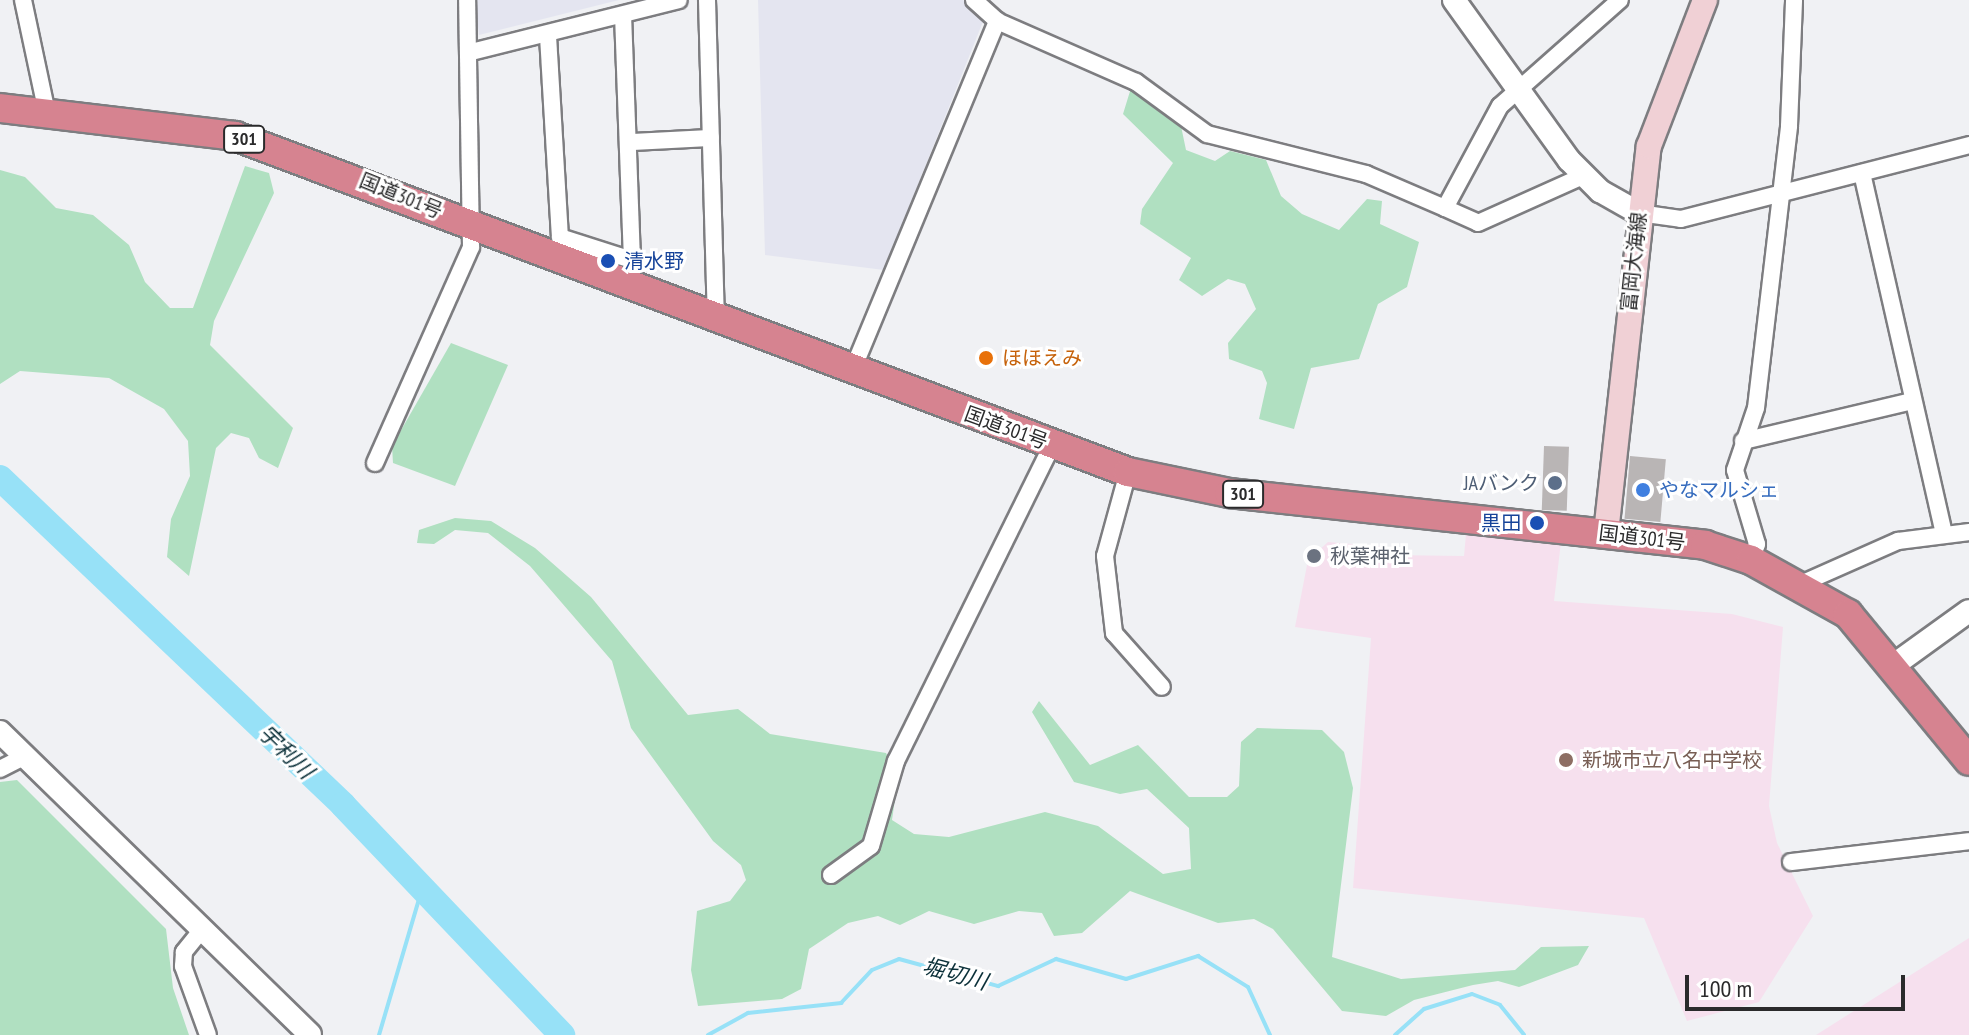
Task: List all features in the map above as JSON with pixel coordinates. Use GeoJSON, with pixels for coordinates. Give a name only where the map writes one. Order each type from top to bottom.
{"type":"FeatureCollection","features":[{"type":"Feature","properties":{"kind":"highway","name":"国道301号"},"geometry":{"type":"LineString","coordinates":[[0,108],[235,136],[716,314],[1128,472],[1229,493],[1705,545],[1751,560],[1803,583],[1848,614],[1894,665],[1969,761]]}},
{"type":"Feature","properties":{"kind":"main road","name":"富岡大海線"},"geometry":{"type":"LineString","coordinates":[[1606,533],[1639,213],[1649,146],[1705,0]]}},
{"type":"Feature","properties":{"kind":"street"},"geometry":{"type":"LineString","coordinates":[[23,0],[47,113]]}},
{"type":"Feature","properties":{"kind":"street"},"geometry":{"type":"LineString","coordinates":[[375,463],[439,333],[475,225],[467,0]]}},
{"type":"Feature","properties":{"kind":"street"},"geometry":{"type":"LineString","coordinates":[[471,52],[548,36],[679,0]]}},
{"type":"Feature","properties":{"kind":"street"},"geometry":{"type":"LineString","coordinates":[[707,0],[716,314]]}},
{"type":"Feature","properties":{"kind":"street"},"geometry":{"type":"LineString","coordinates":[[974,0],[997,21],[1136,82],[1207,134],[1366,174],[1478,223],[1583,176]]}},
{"type":"Feature","properties":{"kind":"street"},"geometry":{"type":"LineString","coordinates":[[1454,0],[1583,176],[1639,213],[1665,222],[1969,145]]}},
{"type":"Feature","properties":{"kind":"street"},"geometry":{"type":"LineString","coordinates":[[1445,208],[1516,88],[1620,0]]}},
{"type":"Feature","properties":{"kind":"street"},"geometry":{"type":"LineString","coordinates":[[1751,560],[1757,544],[1735,470],[1756,408],[1778,192],[1789,126],[1794,0]]}},
{"type":"Feature","properties":{"kind":"street"},"geometry":{"type":"LineString","coordinates":[[548,36],[560,237],[632,260],[631,142],[623,16]]}},
{"type":"Feature","properties":{"kind":"street"},"geometry":{"type":"LineString","coordinates":[[853,369],[997,21]]}},
{"type":"Feature","properties":{"kind":"street"},"geometry":{"type":"LineString","coordinates":[[631,142],[711,138]]}},
{"type":"Feature","properties":{"kind":"street"},"geometry":{"type":"LineString","coordinates":[[1862,173],[1944,535]]}},
{"type":"Feature","properties":{"kind":"street"},"geometry":{"type":"LineString","coordinates":[[1743,441],[1912,401]]}},
{"type":"Feature","properties":{"kind":"street"},"geometry":{"type":"LineString","coordinates":[[831,875],[871,846],[896,761],[1052,445]]}},
{"type":"Feature","properties":{"kind":"street"},"geometry":{"type":"LineString","coordinates":[[1128,472],[1105,556],[1114,633],[1162,687]]}},
{"type":"Feature","properties":{"kind":"street"},"geometry":{"type":"LineString","coordinates":[[1803,583],[1851,557],[1969,532]]}},
{"type":"Feature","properties":{"kind":"street"},"geometry":{"type":"LineString","coordinates":[[1894,665],[1969,611]]}},
{"type":"Feature","properties":{"kind":"street"},"geometry":{"type":"LineString","coordinates":[[0,732],[200,932],[310,1035]]}},
{"type":"Feature","properties":{"kind":"street"},"geometry":{"type":"LineString","coordinates":[[0,769],[24,757]]}},
{"type":"Feature","properties":{"kind":"street"},"geometry":{"type":"LineString","coordinates":[[1791,862],[1969,841]]}},
{"type":"Feature","properties":{"kind":"street"},"geometry":{"type":"LineString","coordinates":[[200,932],[184,952],[183,966],[208,1035]]}},
{"type":"Feature","properties":{"kind":"shaded area"},"geometry":{"type":"Polygon","coordinates":[[[475,0],[619,0],[479,35],[475,0]]]}},
{"type":"Feature","properties":{"kind":"shaded area"},"geometry":{"type":"Polygon","coordinates":[[[758,0],[963,0],[984,19],[884,270],[765,255],[758,0]]]}},
{"type":"Feature","properties":{"kind":"shaded area","name":"新城市立八名中学校"},"geometry":{"type":"Polygon","coordinates":[[[1466,534],[1561,542],[1554,601],[1732,614],[1783,627],[1769,806],[1777,843],[1813,916],[1759,1002],[1687,1021],[1644,918],[1353,888],[1371,638],[1295,627],[1308,560],[1328,542],[1387,547],[1388,555],[1464,556],[1466,534]]]}},
{"type":"Feature","properties":{"kind":"shaded area"},"geometry":{"type":"Polygon","coordinates":[[[1969,938],[1969,1035],[1816,1035],[1969,938]]]}},
{"type":"Feature","properties":{"kind":"green space"},"geometry":{"type":"Polygon","coordinates":[[[1131,88],[1181,126],[1186,150],[1215,161],[1230,151],[1266,160],[1281,196],[1302,214],[1339,230],[1367,199],[1382,201],[1380,224],[1419,242],[1407,287],[1378,304],[1359,359],[1311,368],[1294,429],[1259,419],[1267,383],[1262,371],[1229,359],[1228,343],[1256,309],[1245,284],[1228,279],[1202,296],[1179,280],[1191,258],[1140,224],[1142,209],[1173,163],[1123,114],[1131,88]]]}},
{"type":"Feature","properties":{"kind":"green space"},"geometry":{"type":"Polygon","coordinates":[[[245,166],[269,173],[274,193],[214,321],[210,345],[293,428],[278,468],[259,458],[249,438],[231,433],[216,448],[189,576],[167,557],[171,519],[190,476],[188,441],[164,409],[109,378],[20,371],[0,384],[0,170],[25,177],[56,208],[93,215],[129,245],[145,282],[170,308],[193,308],[245,166]]]}},
{"type":"Feature","properties":{"kind":"green space"},"geometry":{"type":"Polygon","coordinates":[[[451,343],[508,365],[455,486],[393,463],[392,446],[451,343]]]}},
{"type":"Feature","properties":{"kind":"green space"},"geometry":{"type":"Polygon","coordinates":[[[455,518],[491,521],[535,548],[591,597],[688,715],[738,709],[770,734],[886,753],[898,778],[892,820],[914,834],[949,837],[1045,812],[1098,826],[1163,874],[1191,869],[1189,828],[1147,789],[1120,794],[1074,782],[1032,712],[1039,701],[1090,765],[1138,745],[1189,797],[1227,797],[1239,786],[1241,742],[1257,728],[1322,730],[1344,752],[1353,788],[1332,957],[1401,979],[1515,970],[1541,947],[1589,946],[1578,965],[1519,987],[1498,981],[1473,985],[1414,1000],[1386,1016],[1342,1011],[1273,929],[1254,919],[1218,923],[1130,891],[1082,933],[1054,936],[1042,913],[1019,911],[974,924],[929,911],[900,925],[878,916],[848,923],[809,949],[801,989],[782,999],[698,1006],[691,970],[697,911],[730,901],[746,880],[741,865],[713,841],[631,728],[612,661],[530,566],[488,533],[455,530],[434,544],[417,543],[419,530],[455,518]]]}},
{"type":"Feature","properties":{"kind":"green space"},"geometry":{"type":"Polygon","coordinates":[[[17,780],[166,929],[173,988],[189,1035],[0,1035],[0,782],[17,780]]]}},
{"type":"Feature","properties":{"kind":"building","name":"JAバンク"},"geometry":{"type":"Polygon","coordinates":[[[1544,446],[1569,447],[1567,511],[1542,510],[1544,446]]]}},
{"type":"Feature","properties":{"kind":"building","name":"やなマルシェ"},"geometry":{"type":"Polygon","coordinates":[[[1630,456],[1666,459],[1660,522],[1625,519],[1630,456]]]}},
{"type":"Feature","properties":{"kind":"waterway","name":"宇利川"},"geometry":{"type":"LineString","coordinates":[[0,478],[343,805],[562,1035]]}},
{"type":"Feature","properties":{"kind":"waterway"},"geometry":{"type":"LineString","coordinates":[[379,1035],[421,892]]}},
{"type":"Feature","properties":{"kind":"waterway","name":"堀切川"},"geometry":{"type":"LineString","coordinates":[[708,1035],[748,1013],[841,1003],[872,970],[899,959],[998,986],[1056,959],[1126,979],[1198,956],[1248,987],[1270,1035]]}},
{"type":"Feature","properties":{"kind":"waterway","name":"堀切川"},"geometry":{"type":"LineString","coordinates":[[1395,1035],[1424,1009],[1472,994],[1500,1005],[1524,1035]]}},
{"type":"Feature","properties":{"kind":"place","name":"清水野"},"geometry":{"type":"Point","coordinates":[608,261]}},
{"type":"Feature","properties":{"kind":"place","name":"ほほえみ"},"geometry":{"type":"Point","coordinates":[986,358]}},
{"type":"Feature","properties":{"kind":"place","name":"JAバンク"},"geometry":{"type":"Point","coordinates":[1555,483]}},
{"type":"Feature","properties":{"kind":"place","name":"やなマルシェ"},"geometry":{"type":"Point","coordinates":[1643,490]}},
{"type":"Feature","properties":{"kind":"place","name":"黒田"},"geometry":{"type":"Point","coordinates":[1537,523]}},
{"type":"Feature","properties":{"kind":"place","name":"秋葉神社"},"geometry":{"type":"Point","coordinates":[1314,556]}},
{"type":"Feature","properties":{"kind":"place","name":"新城市立八名中学校"},"geometry":{"type":"Point","coordinates":[1566,760]}}]}
